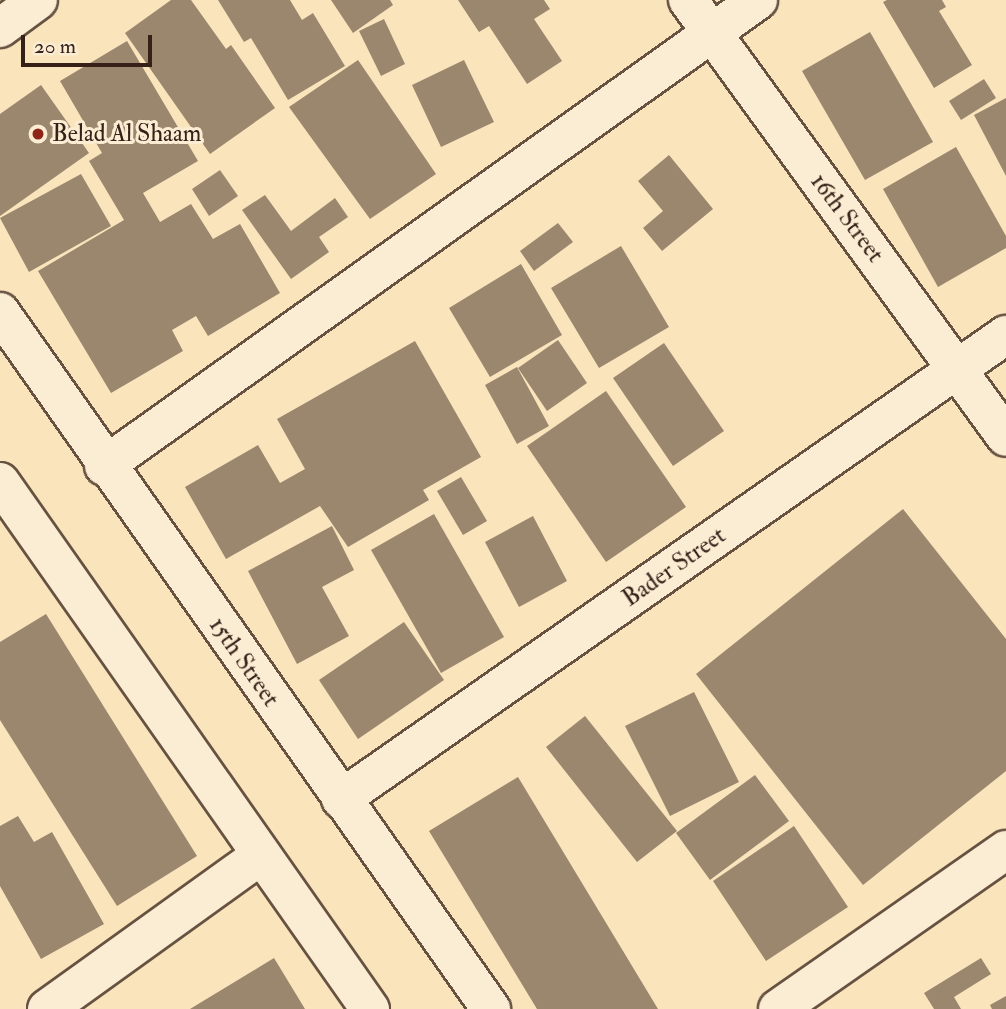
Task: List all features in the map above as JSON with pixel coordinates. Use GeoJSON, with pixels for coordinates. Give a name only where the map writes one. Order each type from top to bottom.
{"type":"FeatureCollection","features":[{"type":"Feature","properties":{"kind":"street"},"geometry":{"type":"LineString","coordinates":[[0,28],[38,0]]}},
{"type":"Feature","properties":{"kind":"street","name":"16th Street"},"geometry":{"type":"LineString","coordinates":[[688,0],[1006,437]]}},
{"type":"Feature","properties":{"kind":"street"},"geometry":{"type":"LineString","coordinates":[[104,466],[758,0]]}},
{"type":"Feature","properties":{"kind":"street","name":"15th Street"},"geometry":{"type":"LineString","coordinates":[[0,312],[104,466],[491,1009]]}},
{"type":"Feature","properties":{"kind":"street","name":"Bader Street"},"geometry":{"type":"LineString","coordinates":[[341,799],[1006,335]]}},
{"type":"Feature","properties":{"kind":"street"},"geometry":{"type":"LineString","coordinates":[[0,482],[13,530],[261,855],[370,1009]]}},
{"type":"Feature","properties":{"kind":"street"},"geometry":{"type":"LineString","coordinates":[[778,1009],[1006,850]]}},
{"type":"Feature","properties":{"kind":"street"},"geometry":{"type":"LineString","coordinates":[[47,1009],[261,855]]}},
{"type":"Feature","properties":{"kind":"building"},"geometry":{"type":"Polygon","coordinates":[[[171,0],[191,0],[226,49],[231,45],[275,108],[210,154],[125,33],[171,0]]]}},
{"type":"Feature","properties":{"kind":"building"},"geometry":{"type":"Polygon","coordinates":[[[218,0],[290,0],[302,20],[313,13],[345,66],[288,100],[251,38],[244,42],[218,0]]]}},
{"type":"Feature","properties":{"kind":"building"},"geometry":{"type":"Polygon","coordinates":[[[331,0],[390,0],[393,5],[353,33],[331,0]]]}},
{"type":"Feature","properties":{"kind":"building"},"geometry":{"type":"Polygon","coordinates":[[[458,0],[544,0],[550,9],[534,19],[562,61],[527,84],[489,26],[479,32],[458,0]]]}},
{"type":"Feature","properties":{"kind":"building"},"geometry":{"type":"Polygon","coordinates":[[[942,0],[946,7],[939,11],[972,65],[934,88],[883,2],[942,0]]]}},
{"type":"Feature","properties":{"kind":"building"},"geometry":{"type":"Polygon","coordinates":[[[384,19],[405,64],[381,76],[359,31],[384,19]]]}},
{"type":"Feature","properties":{"kind":"building"},"geometry":{"type":"Polygon","coordinates":[[[870,32],[933,142],[865,180],[802,71],[870,32]]]}},
{"type":"Feature","properties":{"kind":"building"},"geometry":{"type":"Polygon","coordinates":[[[127,41],[198,161],[143,193],[160,222],[191,204],[213,239],[240,224],[280,293],[208,336],[196,316],[172,330],[183,351],[111,393],[38,271],[124,220],[89,161],[102,153],[60,81],[127,41]]]}},
{"type":"Feature","properties":{"kind":"building"},"geometry":{"type":"Polygon","coordinates":[[[358,60],[436,174],[370,219],[289,107],[358,60]]]}},
{"type":"Feature","properties":{"kind":"building"},"geometry":{"type":"Polygon","coordinates":[[[464,60],[494,122],[441,147],[412,85],[464,60]]]}},
{"type":"Feature","properties":{"kind":"building"},"geometry":{"type":"Polygon","coordinates":[[[984,79],[996,98],[961,120],[949,101],[984,79]]]}},
{"type":"Feature","properties":{"kind":"building","name":"Belad Al Shaam"},"geometry":{"type":"Polygon","coordinates":[[[41,85],[89,153],[0,216],[0,114],[41,85]]]}},
{"type":"Feature","properties":{"kind":"building"},"geometry":{"type":"Polygon","coordinates":[[[1006,98],[1006,176],[974,115],[1006,98]]]}},
{"type":"Feature","properties":{"kind":"building"},"geometry":{"type":"Polygon","coordinates":[[[956,147],[1006,236],[1006,248],[938,287],[883,189],[956,147]]]}},
{"type":"Feature","properties":{"kind":"building"},"geometry":{"type":"Polygon","coordinates":[[[669,155],[713,209],[662,251],[643,228],[663,211],[638,181],[669,155]]]}},
{"type":"Feature","properties":{"kind":"building"},"geometry":{"type":"Polygon","coordinates":[[[220,170],[238,196],[209,216],[192,189],[220,170]]]}},
{"type":"Feature","properties":{"kind":"building"},"geometry":{"type":"Polygon","coordinates":[[[81,174],[111,226],[29,272],[0,218],[81,174]]]}},
{"type":"Feature","properties":{"kind":"building"},"geometry":{"type":"Polygon","coordinates":[[[265,195],[291,231],[335,198],[348,217],[319,237],[329,252],[291,279],[242,210],[265,195]]]}},
{"type":"Feature","properties":{"kind":"building"},"geometry":{"type":"Polygon","coordinates":[[[558,223],[573,242],[534,271],[520,251],[558,223]]]}},
{"type":"Feature","properties":{"kind":"building"},"geometry":{"type":"Polygon","coordinates":[[[621,246],[669,327],[599,368],[551,288],[621,246]]]}},
{"type":"Feature","properties":{"kind":"building"},"geometry":{"type":"Polygon","coordinates":[[[521,264],[562,335],[490,377],[449,308],[521,264]]]}},
{"type":"Feature","properties":{"kind":"building"},"geometry":{"type":"Polygon","coordinates":[[[558,340],[587,383],[547,411],[518,368],[558,340]]]}},
{"type":"Feature","properties":{"kind":"building"},"geometry":{"type":"Polygon","coordinates":[[[415,341],[481,457],[423,490],[429,500],[348,547],[320,506],[226,559],[185,487],[258,445],[280,483],[305,469],[277,419],[415,341]]]}},
{"type":"Feature","properties":{"kind":"building"},"geometry":{"type":"Polygon","coordinates":[[[664,343],[724,431],[673,466],[613,378],[664,343]]]}},
{"type":"Feature","properties":{"kind":"building"},"geometry":{"type":"Polygon","coordinates":[[[517,367],[549,426],[517,444],[485,385],[517,367]]]}},
{"type":"Feature","properties":{"kind":"building"},"geometry":{"type":"Polygon","coordinates":[[[606,391],[686,507],[606,562],[527,446],[606,391]]]}},
{"type":"Feature","properties":{"kind":"building"},"geometry":{"type":"Polygon","coordinates":[[[461,477],[487,521],[463,535],[437,491],[461,477]]]}},
{"type":"Feature","properties":{"kind":"building"},"geometry":{"type":"Polygon","coordinates":[[[903,509],[1006,639],[1006,771],[863,885],[696,674],[903,509]]]}},
{"type":"Feature","properties":{"kind":"building"},"geometry":{"type":"Polygon","coordinates":[[[434,514],[504,637],[441,673],[371,550],[434,514]]]}},
{"type":"Feature","properties":{"kind":"building"},"geometry":{"type":"Polygon","coordinates":[[[533,516],[567,581],[519,607],[485,542],[533,516]]]}},
{"type":"Feature","properties":{"kind":"building"},"geometry":{"type":"Polygon","coordinates":[[[332,526],[354,570],[322,587],[349,636],[297,664],[248,571],[332,526]]]}},
{"type":"Feature","properties":{"kind":"building"},"geometry":{"type":"Polygon","coordinates":[[[46,614],[197,856],[117,906],[0,720],[0,642],[46,614]]]}},
{"type":"Feature","properties":{"kind":"building"},"geometry":{"type":"Polygon","coordinates":[[[404,622],[444,680],[358,739],[319,680],[404,622]]]}},
{"type":"Feature","properties":{"kind":"building"},"geometry":{"type":"Polygon","coordinates":[[[694,692],[739,782],[670,816],[625,726],[694,692]]]}},
{"type":"Feature","properties":{"kind":"building"},"geometry":{"type":"Polygon","coordinates":[[[585,716],[677,831],[637,862],[546,747],[585,716]]]}},
{"type":"Feature","properties":{"kind":"building"},"geometry":{"type":"Polygon","coordinates":[[[755,775],[789,821],[710,880],[676,833],[755,775]]]}},
{"type":"Feature","properties":{"kind":"building"},"geometry":{"type":"Polygon","coordinates":[[[518,777],[658,1009],[537,1009],[429,831],[518,777]]]}},
{"type":"Feature","properties":{"kind":"building"},"geometry":{"type":"Polygon","coordinates":[[[18,816],[34,842],[52,832],[104,924],[41,959],[0,886],[0,826],[18,816]]]}},
{"type":"Feature","properties":{"kind":"building"},"geometry":{"type":"Polygon","coordinates":[[[794,826],[848,907],[766,961],[713,881],[794,826]]]}},
{"type":"Feature","properties":{"kind":"building"},"geometry":{"type":"Polygon","coordinates":[[[274,958],[305,1009],[190,1009],[274,958]]]}},
{"type":"Feature","properties":{"kind":"building"},"geometry":{"type":"Polygon","coordinates":[[[981,958],[991,974],[954,997],[961,1009],[934,1009],[924,993],[981,958]]]}},
{"type":"Feature","properties":{"kind":"building"},"geometry":{"type":"Polygon","coordinates":[[[1006,996],[1006,1009],[992,1009],[990,1005],[1006,996]]]}},
{"type":"Feature","properties":{"kind":"place","name":"Belad Al Shaam"},"geometry":{"type":"Point","coordinates":[38,134]}}]}
